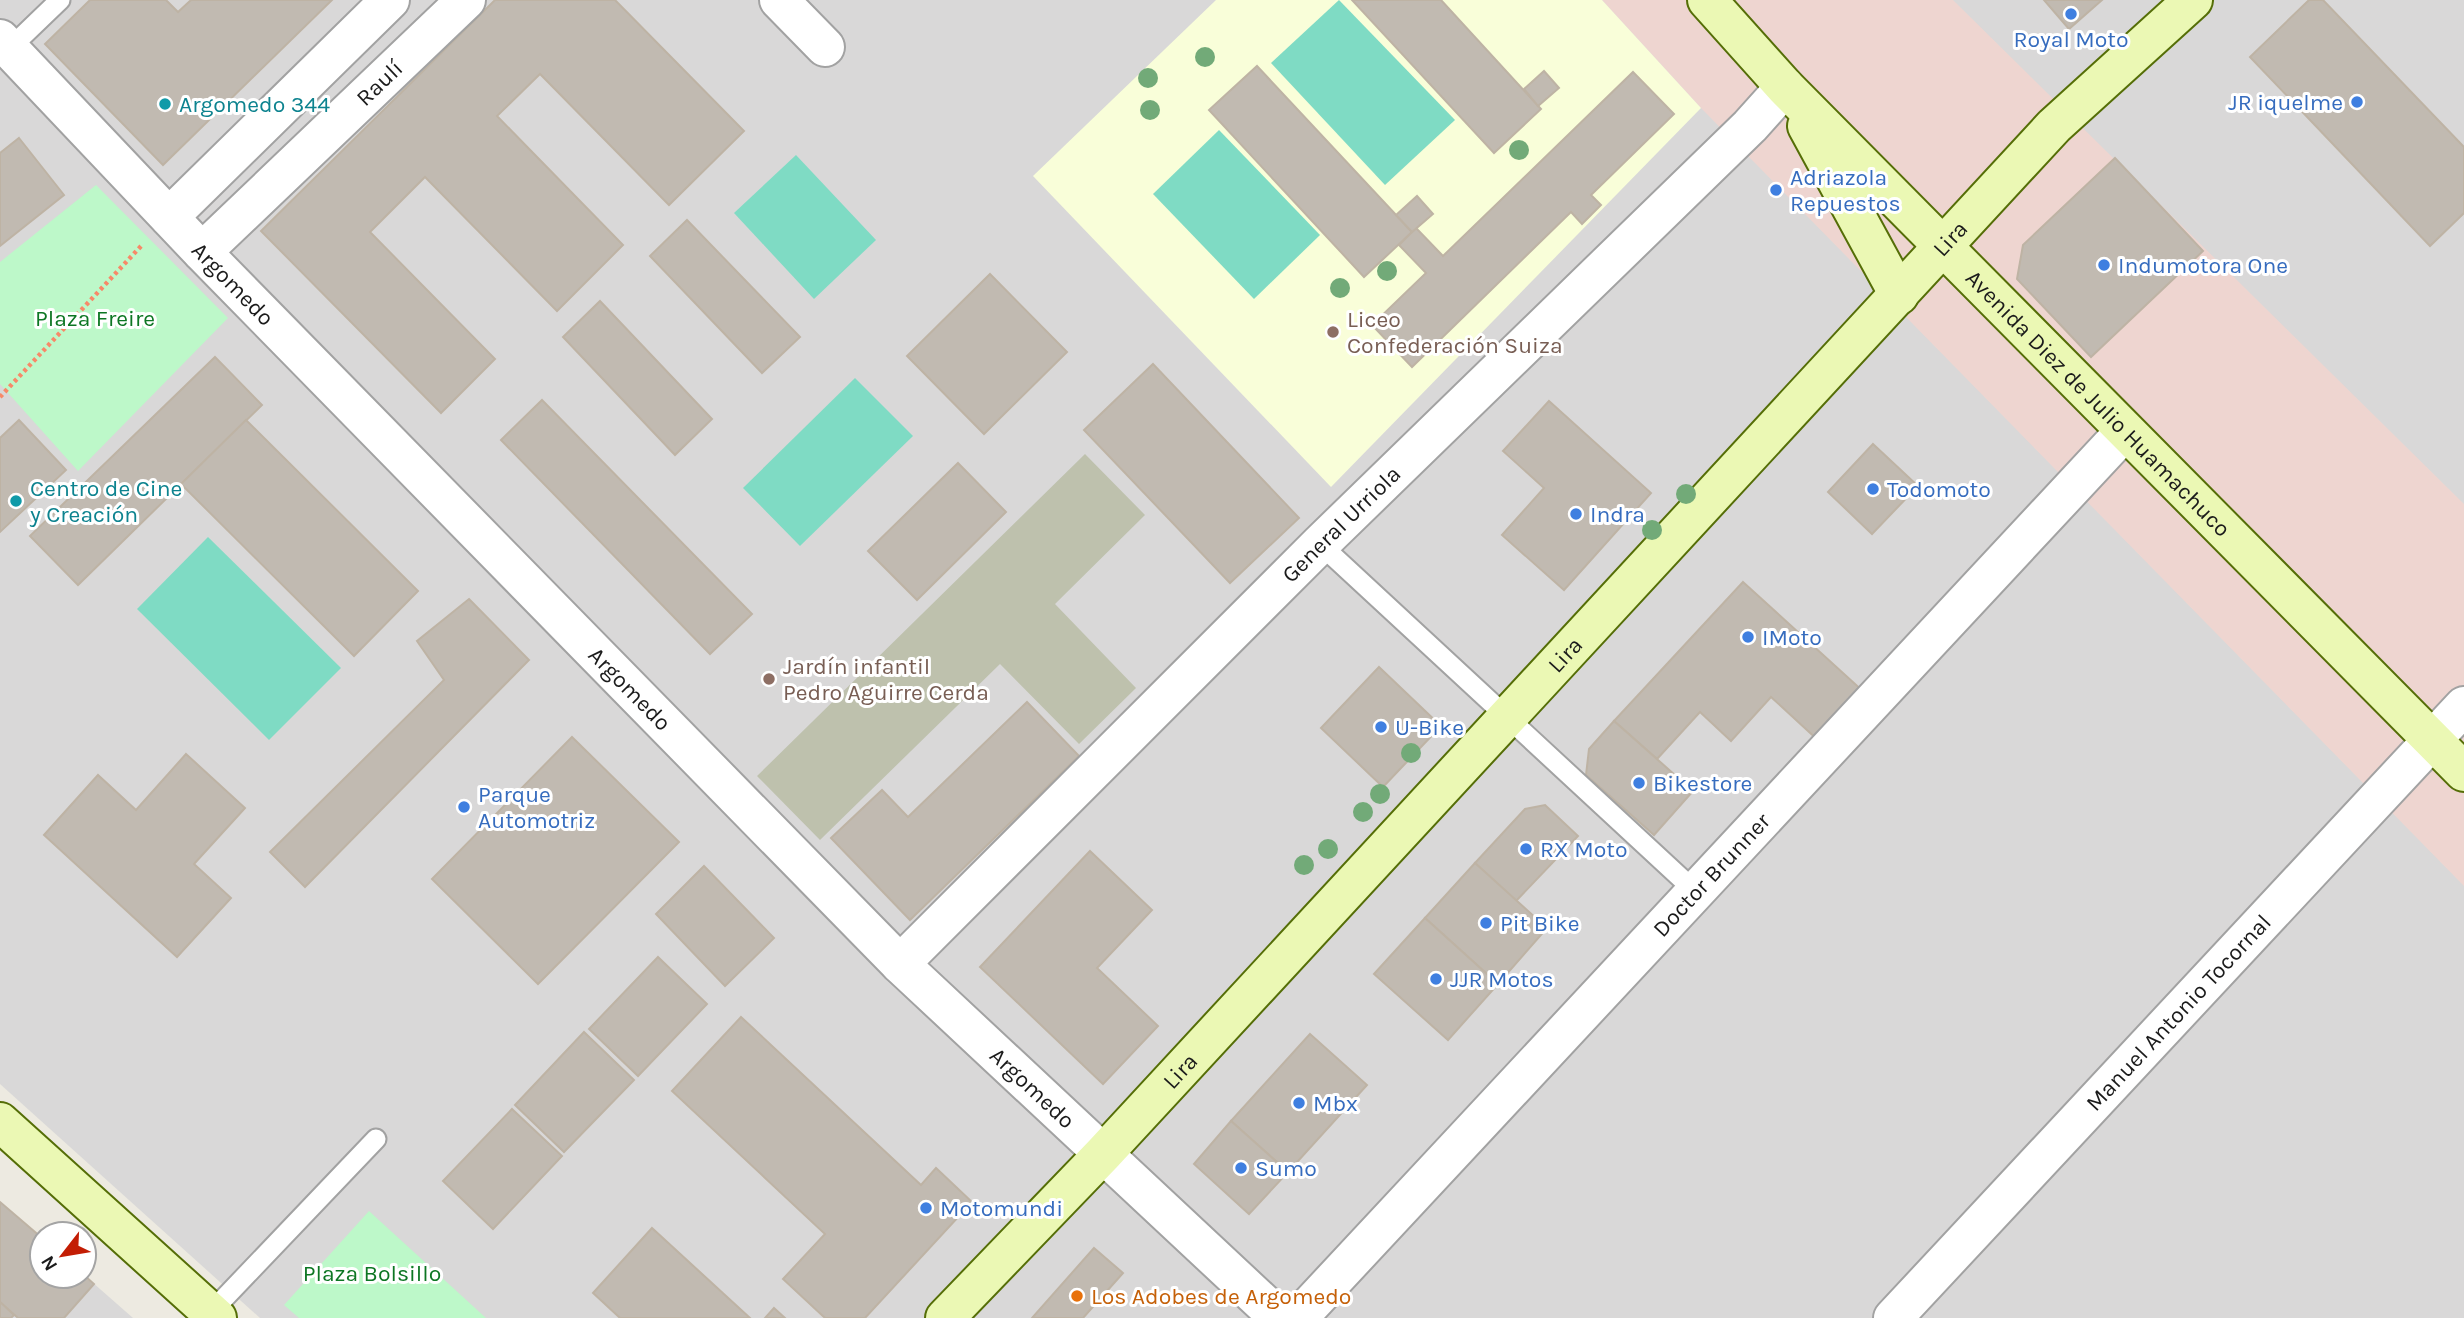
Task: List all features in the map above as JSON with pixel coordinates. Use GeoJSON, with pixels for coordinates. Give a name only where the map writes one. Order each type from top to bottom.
{"type":"FeatureCollection","features":[{"type":"Feature","properties":{"kind":"main road","name":"Avenida Diez de Julio Huamachuco"},"geometry":{"type":"LineString","coordinates":[[1707,0],[1785,87],[2464,772]]}},
{"type":"Feature","properties":{"kind":"main road","name":"Lira"},"geometry":{"type":"LineString","coordinates":[[945,1318],[1103,1154],[2053,126],[2105,76],[2193,0]]}},
{"type":"Feature","properties":{"kind":"main road"},"geometry":{"type":"LineString","coordinates":[[1785,87],[1899,295]]}},
{"type":"Feature","properties":{"kind":"main road"},"geometry":{"type":"LineString","coordinates":[[0,1122],[214,1315]]}},
{"type":"Feature","properties":{"kind":"street"},"geometry":{"type":"LineString","coordinates":[[169,217],[390,0]]}},
{"type":"Feature","properties":{"kind":"street","name":"Raulí"},"geometry":{"type":"LineString","coordinates":[[202,252],[466,0]]}},
{"type":"Feature","properties":{"kind":"street"},"geometry":{"type":"LineString","coordinates":[[779,0],[825,47]]}},
{"type":"Feature","properties":{"kind":"street","name":"Argomedo"},"geometry":{"type":"LineString","coordinates":[[5,44],[202,252],[900,964],[1279,1318]]}},
{"type":"Feature","properties":{"kind":"street","name":"General Urriola"},"geometry":{"type":"LineString","coordinates":[[900,964],[1320,544],[1750,126],[1785,87]]}},
{"type":"Feature","properties":{"kind":"street","name":"Doctor Brunner"},"geometry":{"type":"LineString","coordinates":[[1298,1318],[2125,432]]}},
{"type":"Feature","properties":{"kind":"street","name":"Manuel Antonio Tocornal"},"geometry":{"type":"LineString","coordinates":[[1893,1318],[2431,738],[2464,706]]}},
{"type":"Feature","properties":{"kind":"lane"},"geometry":{"type":"LineString","coordinates":[[5,44],[60,0]]}},
{"type":"Feature","properties":{"kind":"lane"},"geometry":{"type":"LineString","coordinates":[[1320,544],[1696,892]]}},
{"type":"Feature","properties":{"kind":"lane"},"geometry":{"type":"LineString","coordinates":[[214,1315],[376,1139]]}},
{"type":"Feature","properties":{"kind":"path"},"geometry":{"type":"LineString","coordinates":[[0,397],[169,217]]}},
{"type":"Feature","properties":{"kind":"shaded area"},"geometry":{"type":"Polygon","coordinates":[[[0,0],[2464,0],[2464,1318],[260,1318],[0,1084],[0,0]]]}},
{"type":"Feature","properties":{"kind":"shaded area","name":"Liceo Confederación Suiza"},"geometry":{"type":"Polygon","coordinates":[[[1216,0],[1602,0],[1701,108],[1331,487],[1033,176],[1216,0]]]}},
{"type":"Feature","properties":{"kind":"shaded area"},"geometry":{"type":"Polygon","coordinates":[[[1602,0],[1953,0],[2464,504],[2464,886],[1701,108],[1602,0]]]}},
{"type":"Feature","properties":{"kind":"shaded area"},"geometry":{"type":"Polygon","coordinates":[[[1085,454],[1145,515],[1055,604],[1136,688],[1079,744],[1000,664],[820,840],[757,776],[1085,454]]]}},
{"type":"Feature","properties":{"kind":"shaded area"},"geometry":{"type":"Polygon","coordinates":[[[0,1202],[28,1226],[28,1290],[98,1290],[98,1287],[133,1318],[0,1318],[0,1202]]]}},
{"type":"Feature","properties":{"kind":"green space"},"geometry":{"type":"Polygon","coordinates":[[[1339,0],[1455,120],[1385,185],[1271,63],[1339,0]]]}},
{"type":"Feature","properties":{"kind":"green space"},"geometry":{"type":"Polygon","coordinates":[[[1219,130],[1320,235],[1254,299],[1153,194],[1219,130]]]}},
{"type":"Feature","properties":{"kind":"green space"},"geometry":{"type":"Polygon","coordinates":[[[796,155],[876,240],[814,299],[734,213],[796,155]]]}},
{"type":"Feature","properties":{"kind":"green space","name":"Plaza Freire"},"geometry":{"type":"Polygon","coordinates":[[[96,185],[228,318],[78,471],[0,384],[0,262],[96,185]]]}},
{"type":"Feature","properties":{"kind":"green space"},"geometry":{"type":"Polygon","coordinates":[[[855,378],[913,436],[800,546],[743,488],[855,378]]]}},
{"type":"Feature","properties":{"kind":"green space"},"geometry":{"type":"Polygon","coordinates":[[[208,537],[341,668],[269,740],[137,609],[208,537]]]}},
{"type":"Feature","properties":{"kind":"green space","name":"Plaza Bolsillo"},"geometry":{"type":"Polygon","coordinates":[[[369,1211],[486,1318],[299,1318],[284,1305],[369,1211]]]}},
{"type":"Feature","properties":{"kind":"building","name":"Argomedo 344"},"geometry":{"type":"Polygon","coordinates":[[[90,0],[166,0],[178,12],[191,0],[332,0],[163,165],[45,44],[90,0]]]}},
{"type":"Feature","properties":{"kind":"building"},"geometry":{"type":"Polygon","coordinates":[[[495,0],[615,0],[744,131],[669,205],[540,74],[497,116],[623,245],[557,311],[425,177],[370,232],[495,359],[441,413],[261,231],[495,0]]]}},
{"type":"Feature","properties":{"kind":"building"},"geometry":{"type":"Polygon","coordinates":[[[1352,0],[1441,0],[1541,109],[1494,153],[1352,0]]]}},
{"type":"Feature","properties":{"kind":"building","name":"Royal Moto"},"geometry":{"type":"Polygon","coordinates":[[[2044,0],[2102,0],[2069,29],[2044,0]]]}},
{"type":"Feature","properties":{"kind":"building","name":"JR iquelme"},"geometry":{"type":"Polygon","coordinates":[[[2309,0],[2323,0],[2464,147],[2464,213],[2430,246],[2250,57],[2309,0]]]}},
{"type":"Feature","properties":{"kind":"building"},"geometry":{"type":"Polygon","coordinates":[[[1257,66],[1412,232],[1364,277],[1209,110],[1257,66]]]}},
{"type":"Feature","properties":{"kind":"building"},"geometry":{"type":"Polygon","coordinates":[[[1544,71],[1559,88],[1538,106],[1524,89],[1544,71]]]}},
{"type":"Feature","properties":{"kind":"building"},"geometry":{"type":"Polygon","coordinates":[[[1633,72],[1674,114],[1591,195],[1601,205],[1582,224],[1571,212],[1412,367],[1372,325],[1426,273],[1399,245],[1416,228],[1443,256],[1633,72]]]}},
{"type":"Feature","properties":{"kind":"building"},"geometry":{"type":"Polygon","coordinates":[[[19,138],[64,195],[0,246],[0,153],[19,138]]]}},
{"type":"Feature","properties":{"kind":"building","name":"Indumotora One"},"geometry":{"type":"Polygon","coordinates":[[[2115,158],[2203,251],[2091,357],[2017,279],[2023,245],[2115,158]]]}},
{"type":"Feature","properties":{"kind":"building"},"geometry":{"type":"Polygon","coordinates":[[[1417,196],[1433,214],[1412,232],[1396,215],[1417,196]]]}},
{"type":"Feature","properties":{"kind":"building"},"geometry":{"type":"Polygon","coordinates":[[[687,220],[800,337],[762,373],[650,256],[687,220]]]}},
{"type":"Feature","properties":{"kind":"building"},"geometry":{"type":"Polygon","coordinates":[[[990,274],[1067,352],[984,434],[907,356],[990,274]]]}},
{"type":"Feature","properties":{"kind":"building"},"geometry":{"type":"Polygon","coordinates":[[[600,301],[712,419],[675,455],[563,337],[600,301]]]}},
{"type":"Feature","properties":{"kind":"building"},"geometry":{"type":"Polygon","coordinates":[[[215,357],[262,405],[78,585],[30,536],[215,357]]]}},
{"type":"Feature","properties":{"kind":"building"},"geometry":{"type":"Polygon","coordinates":[[[1153,364],[1299,518],[1230,583],[1084,430],[1153,364]]]}},
{"type":"Feature","properties":{"kind":"building"},"geometry":{"type":"Polygon","coordinates":[[[542,400],[752,614],[710,654],[501,440],[542,400]]]}},
{"type":"Feature","properties":{"kind":"building","name":"Indra"},"geometry":{"type":"Polygon","coordinates":[[[1549,401],[1651,493],[1564,590],[1502,535],[1544,488],[1503,451],[1549,401]]]}},
{"type":"Feature","properties":{"kind":"building","name":"Centro de Cine y Creación"},"geometry":{"type":"Polygon","coordinates":[[[19,420],[66,470],[0,532],[0,438],[19,420]]]}},
{"type":"Feature","properties":{"kind":"building"},"geometry":{"type":"Polygon","coordinates":[[[246,420],[418,591],[354,656],[181,484],[246,420]]]}},
{"type":"Feature","properties":{"kind":"building","name":"Todomoto"},"geometry":{"type":"Polygon","coordinates":[[[1873,444],[1918,486],[1872,534],[1828,492],[1873,444]]]}},
{"type":"Feature","properties":{"kind":"building"},"geometry":{"type":"Polygon","coordinates":[[[958,463],[1006,512],[917,600],[868,551],[958,463]]]}},
{"type":"Feature","properties":{"kind":"building","name":"IMoto"},"geometry":{"type":"Polygon","coordinates":[[[1743,582],[1865,693],[1820,742],[1771,697],[1731,741],[1700,712],[1657,759],[1614,721],[1743,582]]]}},
{"type":"Feature","properties":{"kind":"building"},"geometry":{"type":"Polygon","coordinates":[[[469,599],[529,660],[305,887],[270,852],[444,680],[417,641],[469,599]]]}},
{"type":"Feature","properties":{"kind":"building","name":"U-Bike"},"geometry":{"type":"Polygon","coordinates":[[[1379,667],[1441,726],[1383,787],[1321,728],[1379,667]]]}},
{"type":"Feature","properties":{"kind":"building"},"geometry":{"type":"Polygon","coordinates":[[[1027,702],[1079,756],[910,920],[831,838],[882,790],[908,817],[1027,702]]]}},
{"type":"Feature","properties":{"kind":"building","name":"Bikestore"},"geometry":{"type":"Polygon","coordinates":[[[1614,721],[1693,791],[1654,835],[1586,775],[1589,749],[1614,721]]]}},
{"type":"Feature","properties":{"kind":"building"},"geometry":{"type":"Polygon","coordinates":[[[572,737],[679,842],[538,984],[432,879],[572,737]]]}},
{"type":"Feature","properties":{"kind":"building"},"geometry":{"type":"Polygon","coordinates":[[[186,754],[245,808],[194,864],[231,898],[177,957],[44,835],[98,775],[136,810],[186,754]]]}},
{"type":"Feature","properties":{"kind":"building","name":"RX Moto"},"geometry":{"type":"Polygon","coordinates":[[[1545,805],[1578,836],[1516,901],[1475,863],[1525,809],[1545,805]]]}},
{"type":"Feature","properties":{"kind":"building"},"geometry":{"type":"Polygon","coordinates":[[[1090,851],[1152,910],[1097,968],[1158,1026],[1103,1084],[980,967],[1090,851]]]}},
{"type":"Feature","properties":{"kind":"building","name":"Pit Bike"},"geometry":{"type":"Polygon","coordinates":[[[1475,863],[1547,928],[1498,984],[1425,918],[1475,863]]]}},
{"type":"Feature","properties":{"kind":"building"},"geometry":{"type":"Polygon","coordinates":[[[704,866],[774,938],[725,986],[656,914],[704,866]]]}},
{"type":"Feature","properties":{"kind":"building","name":"JJR Motos"},"geometry":{"type":"Polygon","coordinates":[[[1425,918],[1498,984],[1448,1040],[1374,974],[1425,918]]]}},
{"type":"Feature","properties":{"kind":"building"},"geometry":{"type":"Polygon","coordinates":[[[658,957],[707,1004],[638,1076],[589,1029],[658,957]]]}},
{"type":"Feature","properties":{"kind":"building"},"geometry":{"type":"Polygon","coordinates":[[[741,1017],[921,1185],[936,1168],[972,1202],[865,1318],[825,1318],[783,1279],[825,1234],[672,1091],[741,1017]]]}},
{"type":"Feature","properties":{"kind":"building"},"geometry":{"type":"Polygon","coordinates":[[[584,1032],[634,1080],[564,1152],[515,1105],[584,1032]]]}},
{"type":"Feature","properties":{"kind":"building","name":"Mbx"},"geometry":{"type":"Polygon","coordinates":[[[1310,1034],[1367,1085],[1288,1172],[1231,1121],[1310,1034]]]}},
{"type":"Feature","properties":{"kind":"building"},"geometry":{"type":"Polygon","coordinates":[[[512,1109],[562,1156],[493,1229],[443,1181],[512,1109]]]}},
{"type":"Feature","properties":{"kind":"building","name":"Sumo"},"geometry":{"type":"Polygon","coordinates":[[[1231,1121],[1288,1172],[1249,1214],[1194,1164],[1231,1121]]]}},
{"type":"Feature","properties":{"kind":"building"},"geometry":{"type":"Polygon","coordinates":[[[0,1202],[28,1226],[28,1290],[89,1290],[64,1318],[18,1318],[0,1302],[0,1202]]]}},
{"type":"Feature","properties":{"kind":"building"},"geometry":{"type":"Polygon","coordinates":[[[652,1228],[750,1318],[620,1318],[593,1293],[652,1228]]]}},
{"type":"Feature","properties":{"kind":"building","name":"Los Adobes de Argomedo"},"geometry":{"type":"Polygon","coordinates":[[[1094,1248],[1123,1273],[1083,1318],[1032,1318],[1094,1248]]]}},
{"type":"Feature","properties":{"kind":"building"},"geometry":{"type":"Polygon","coordinates":[[[0,1302],[14,1315],[11,1318],[0,1318],[0,1302]]]}},
{"type":"Feature","properties":{"kind":"building"},"geometry":{"type":"Polygon","coordinates":[[[774,1308],[785,1318],[765,1318],[774,1308]]]}},
{"type":"Feature","properties":{"kind":"place","name":"Royal Moto"},"geometry":{"type":"Point","coordinates":[2071,14]}},
{"type":"Feature","properties":{"kind":"place","name":"JR iquelme"},"geometry":{"type":"Point","coordinates":[2357,102]}},
{"type":"Feature","properties":{"kind":"place","name":"Argomedo 344"},"geometry":{"type":"Point","coordinates":[165,104]}},
{"type":"Feature","properties":{"kind":"place","name":"Adriazola Repuestos"},"geometry":{"type":"Point","coordinates":[1776,190]}},
{"type":"Feature","properties":{"kind":"place","name":"Indumotora One"},"geometry":{"type":"Point","coordinates":[2104,265]}},
{"type":"Feature","properties":{"kind":"place","name":"Liceo Confederación Suiza"},"geometry":{"type":"Point","coordinates":[1333,332]}},
{"type":"Feature","properties":{"kind":"place","name":"Todomoto"},"geometry":{"type":"Point","coordinates":[1873,489]}},
{"type":"Feature","properties":{"kind":"place","name":"Centro de Cine y Creación"},"geometry":{"type":"Point","coordinates":[16,501]}},
{"type":"Feature","properties":{"kind":"place","name":"Indra"},"geometry":{"type":"Point","coordinates":[1576,514]}},
{"type":"Feature","properties":{"kind":"place","name":"IMoto"},"geometry":{"type":"Point","coordinates":[1748,637]}},
{"type":"Feature","properties":{"kind":"place","name":"Jardín infantil Pedro Aguirre Cerda"},"geometry":{"type":"Point","coordinates":[769,679]}},
{"type":"Feature","properties":{"kind":"place","name":"U-Bike"},"geometry":{"type":"Point","coordinates":[1381,727]}},
{"type":"Feature","properties":{"kind":"place","name":"Bikestore"},"geometry":{"type":"Point","coordinates":[1639,783]}},
{"type":"Feature","properties":{"kind":"place","name":"Parque Automotriz"},"geometry":{"type":"Point","coordinates":[464,807]}},
{"type":"Feature","properties":{"kind":"place","name":"RX Moto"},"geometry":{"type":"Point","coordinates":[1526,849]}},
{"type":"Feature","properties":{"kind":"place","name":"Pit Bike"},"geometry":{"type":"Point","coordinates":[1486,923]}},
{"type":"Feature","properties":{"kind":"place","name":"JJR Motos"},"geometry":{"type":"Point","coordinates":[1436,979]}},
{"type":"Feature","properties":{"kind":"place","name":"Mbx"},"geometry":{"type":"Point","coordinates":[1299,1103]}},
{"type":"Feature","properties":{"kind":"place","name":"Sumo"},"geometry":{"type":"Point","coordinates":[1241,1168]}},
{"type":"Feature","properties":{"kind":"place","name":"Motomundi"},"geometry":{"type":"Point","coordinates":[926,1208]}},
{"type":"Feature","properties":{"kind":"place","name":"Los Adobes de Argomedo"},"geometry":{"type":"Point","coordinates":[1077,1296]}}]}
